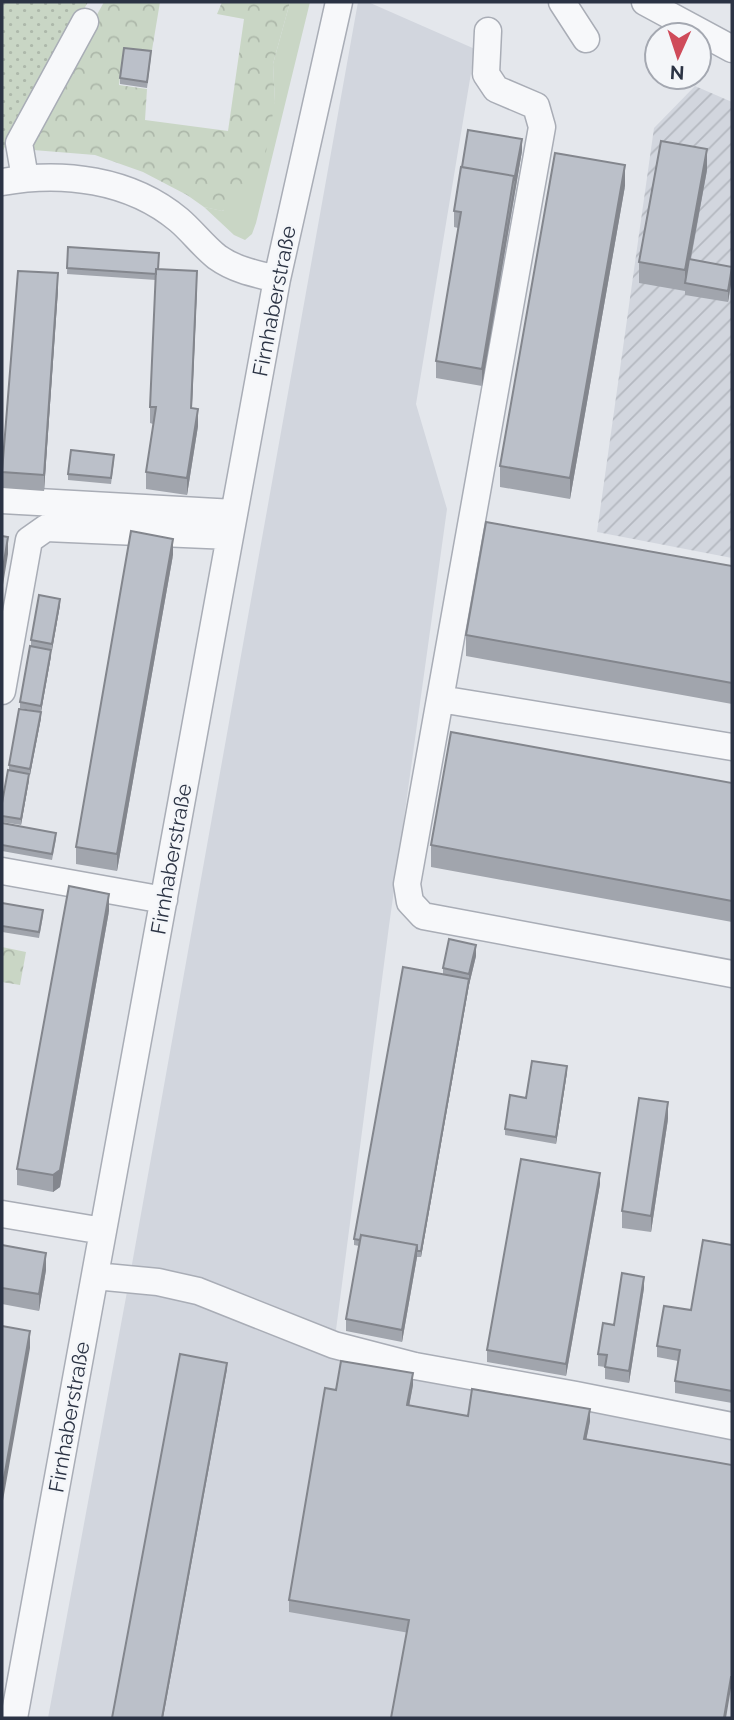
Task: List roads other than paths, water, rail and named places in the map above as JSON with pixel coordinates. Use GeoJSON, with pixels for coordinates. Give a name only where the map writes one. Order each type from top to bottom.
{"type":"FeatureCollection","features":[{"type":"Feature","properties":{"kind":"street","name":"Firnhaberstraße"},"geometry":{"type":"LineString","coordinates":[[14,1718],[277,279],[339,2]]}},
{"type":"Feature","properties":{"kind":"street"},"geometry":{"type":"LineString","coordinates":[[562,2],[586,39]]}},
{"type":"Feature","properties":{"kind":"street"},"geometry":{"type":"LineString","coordinates":[[645,2],[732,49]]}},
{"type":"Feature","properties":{"kind":"street"},"geometry":{"type":"LineString","coordinates":[[85,22],[19,143],[13,180],[65,177],[133,192],[159,205],[179,220],[218,257],[244,271],[277,279]]}},
{"type":"Feature","properties":{"kind":"street"},"geometry":{"type":"LineString","coordinates":[[488,31],[486,74],[496,89],[536,106],[542,127],[407,884],[410,902],[424,916],[732,974]]}},
{"type":"Feature","properties":{"kind":"street"},"geometry":{"type":"LineString","coordinates":[[2,500],[232,525]]}},
{"type":"Feature","properties":{"kind":"street"},"geometry":{"type":"LineString","coordinates":[[2,691],[29,540],[46,528],[232,525]]}},
{"type":"Feature","properties":{"kind":"street"},"geometry":{"type":"LineString","coordinates":[[440,699],[732,747]]}},
{"type":"Feature","properties":{"kind":"street"},"geometry":{"type":"LineString","coordinates":[[2,871],[164,900]]}},
{"type":"Feature","properties":{"kind":"street"},"geometry":{"type":"LineString","coordinates":[[2,1214],[103,1231]]}},
{"type":"Feature","properties":{"kind":"street"},"geometry":{"type":"LineString","coordinates":[[95,1276],[158,1282],[198,1291],[334,1345],[415,1366],[732,1426]]}}]}
